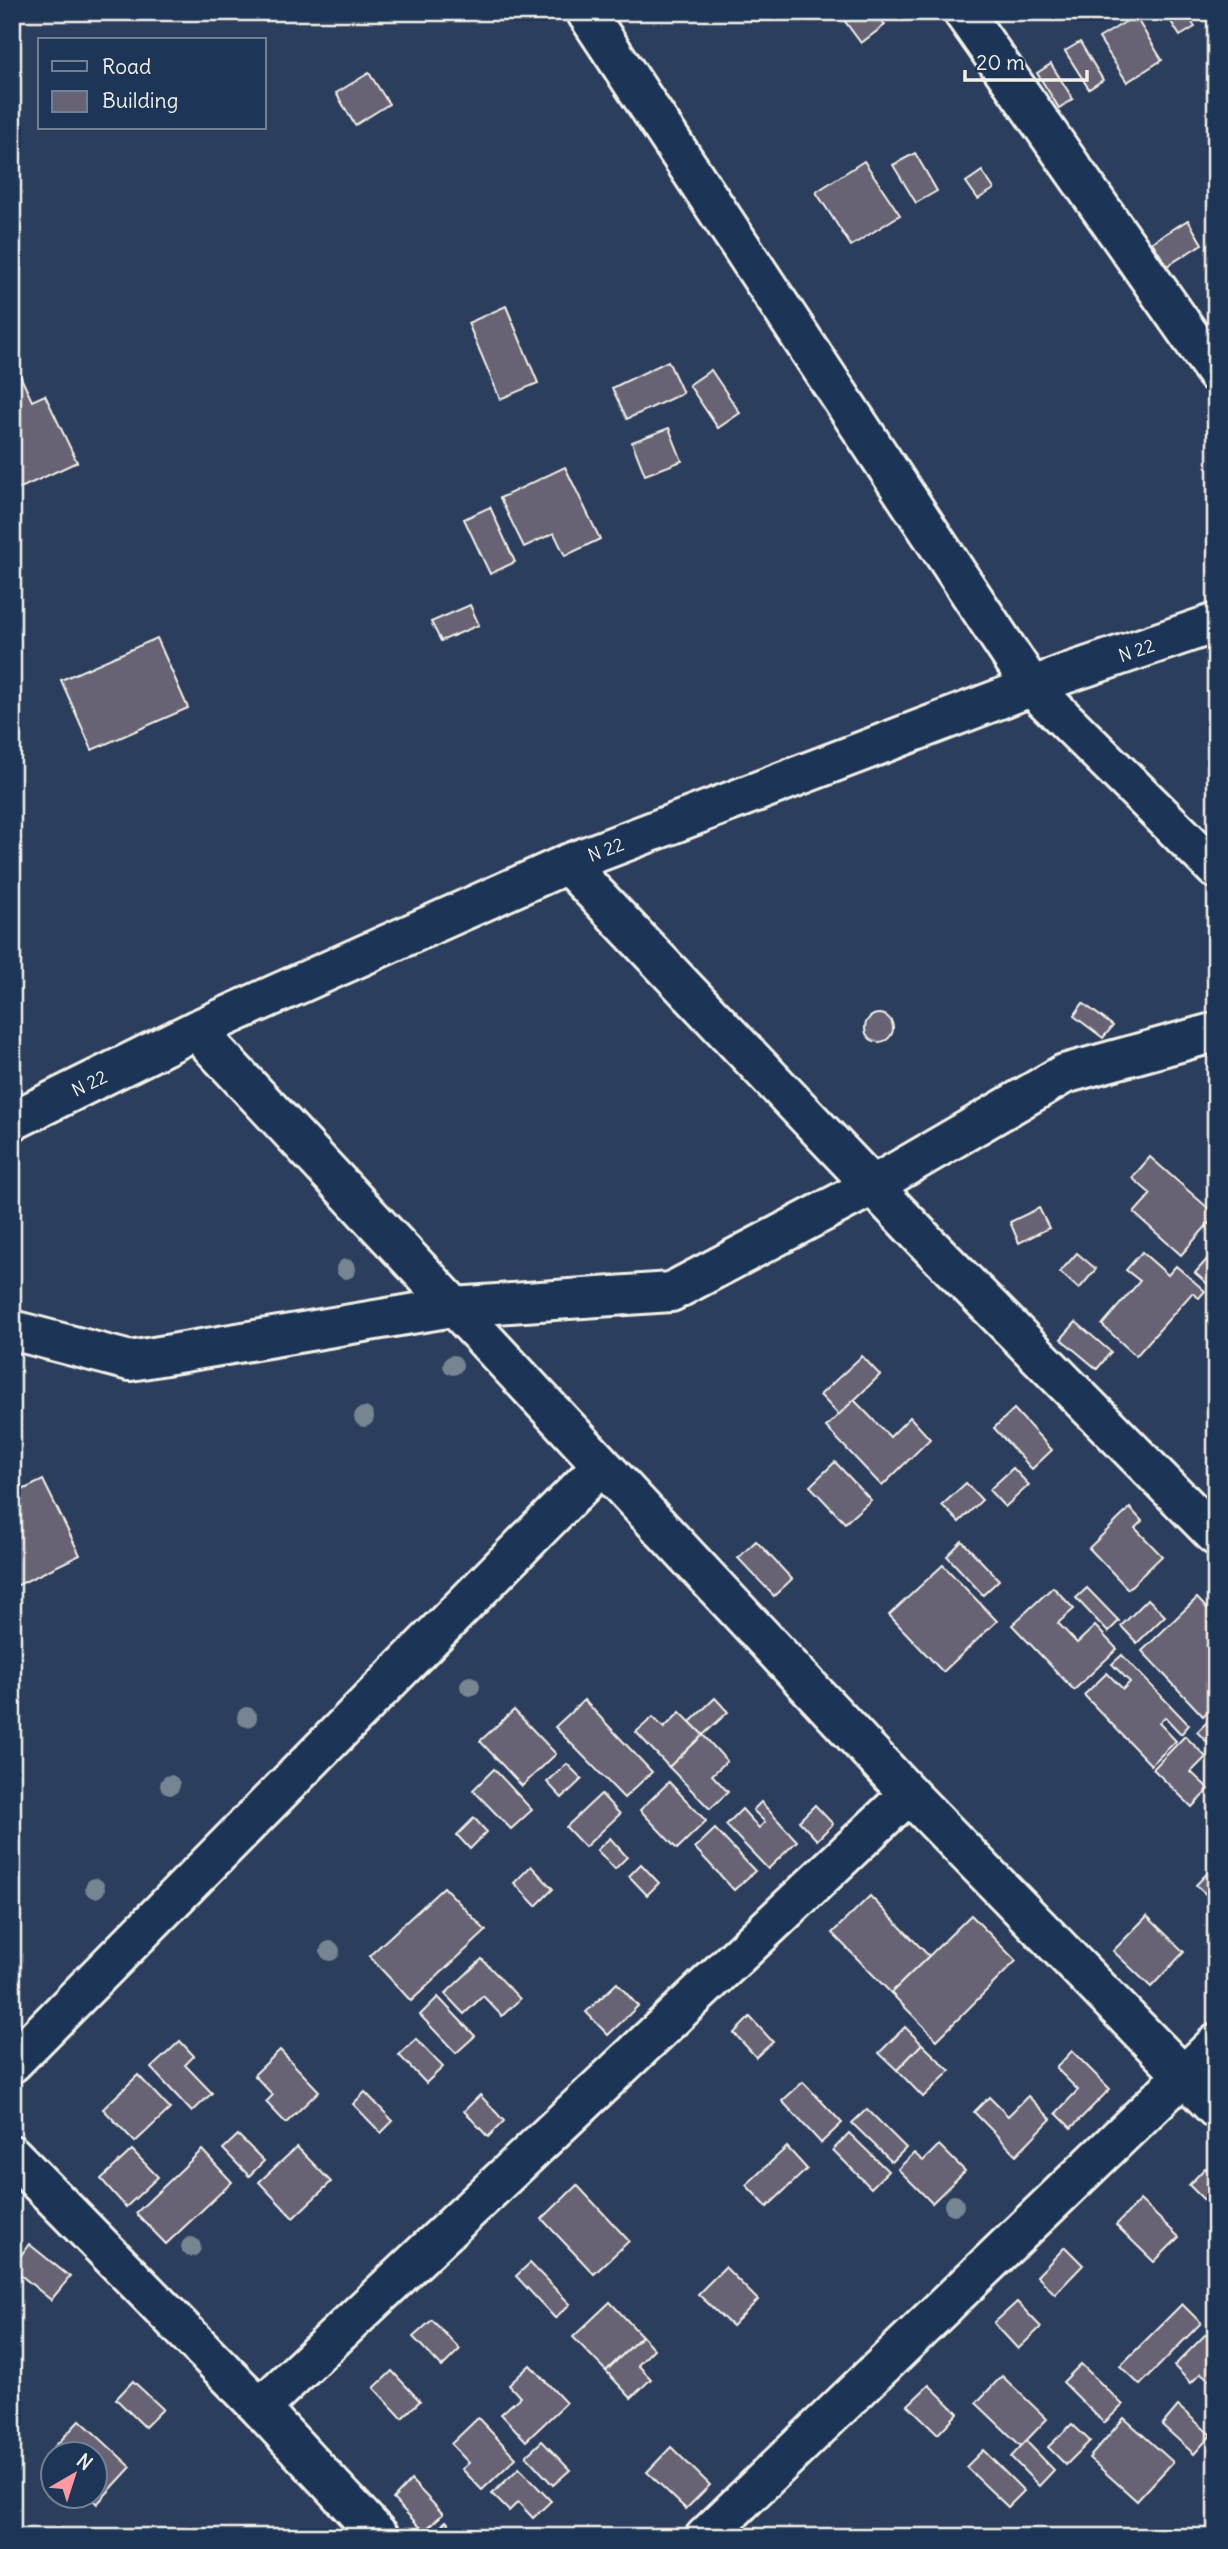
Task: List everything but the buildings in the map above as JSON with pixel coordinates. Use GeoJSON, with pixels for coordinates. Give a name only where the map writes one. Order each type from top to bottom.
{"type":"FeatureCollection","features":[{"type":"Feature","properties":{"kind":"street"},"geometry":{"type":"LineString","coordinates":[[586,12],[1032,687],[1216,869]]}},
{"type":"Feature","properties":{"kind":"street"},"geometry":{"type":"LineString","coordinates":[[963,12],[1216,373]]}},
{"type":"Feature","properties":{"kind":"street","name":"N 22"},"geometry":{"type":"LineString","coordinates":[[12,1121],[196,1030],[567,864],[1032,687],[1216,624]]}},
{"type":"Feature","properties":{"kind":"street"},"geometry":{"type":"LineString","coordinates":[[567,864],[872,1186],[1216,1536]]}},
{"type":"Feature","properties":{"kind":"street"},"geometry":{"type":"LineString","coordinates":[[196,1030],[909,1794],[1216,2109]]}},
{"type":"Feature","properties":{"kind":"street"},"geometry":{"type":"LineString","coordinates":[[12,1330],[130,1361],[453,1307],[671,1292],[872,1186],[1063,1074],[1216,1032]]}},
{"type":"Feature","properties":{"kind":"street"},"geometry":{"type":"LineString","coordinates":[[12,2063],[601,1466]]}},
{"type":"Feature","properties":{"kind":"street"},"geometry":{"type":"LineString","coordinates":[[260,2408],[909,1794]]}},
{"type":"Feature","properties":{"kind":"street"},"geometry":{"type":"LineString","coordinates":[[705,2537],[1216,2044]]}},
{"type":"Feature","properties":{"kind":"street"},"geometry":{"type":"LineString","coordinates":[[12,2155],[260,2408],[380,2537]]}}]}
